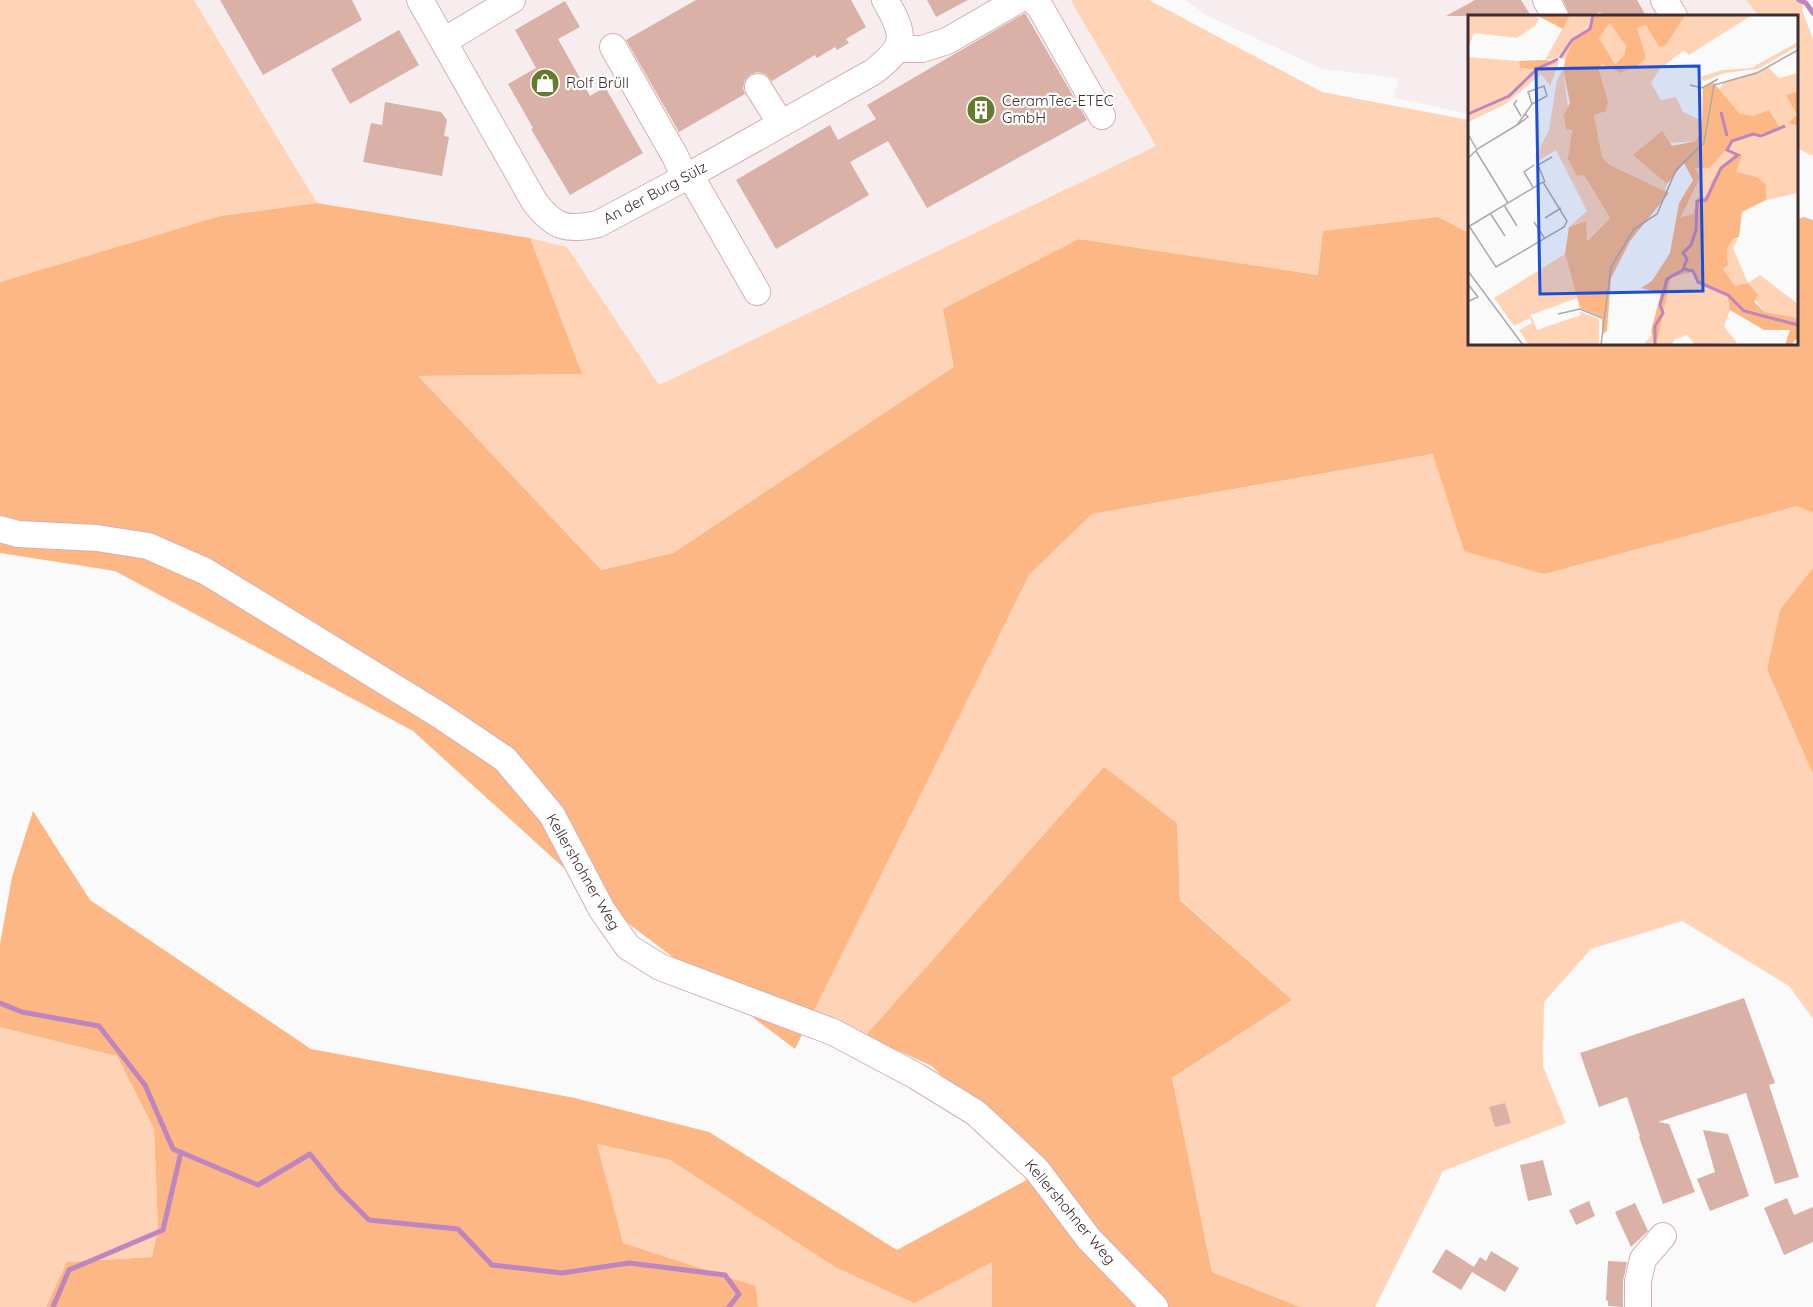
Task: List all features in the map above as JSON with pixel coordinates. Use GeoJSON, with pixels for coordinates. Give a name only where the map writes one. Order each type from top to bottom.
{"type":"FeatureCollection","features":[{"type":"Feature","properties":{"kind":"street","name":"An der Burg Sülz"},"geometry":{"type":"LineString","coordinates":[[420,0],[534,201],[543,214],[562,227],[583,228],[598,224],[688,177],[873,72],[888,61],[898,49]]}},
{"type":"Feature","properties":{"kind":"street"},"geometry":{"type":"LineString","coordinates":[[444,41],[512,0]]}},
{"type":"Feature","properties":{"kind":"street"},"geometry":{"type":"LineString","coordinates":[[885,0],[895,16],[900,35],[898,49],[922,49],[947,41],[1018,0]]}},
{"type":"Feature","properties":{"kind":"street"},"geometry":{"type":"LineString","coordinates":[[1033,0],[1040,8],[1102,116]]}},
{"type":"Feature","properties":{"kind":"street"},"geometry":{"type":"LineString","coordinates":[[1546,0],[1554,15]]}},
{"type":"Feature","properties":{"kind":"street"},"geometry":{"type":"LineString","coordinates":[[1664,0],[1673,15]]}},
{"type":"Feature","properties":{"kind":"street"},"geometry":{"type":"LineString","coordinates":[[613,47],[757,292]]}},
{"type":"Feature","properties":{"kind":"street"},"geometry":{"type":"LineString","coordinates":[[758,87],[781,124]]}},
{"type":"Feature","properties":{"kind":"street","name":"Kellershohner Weg"},"geometry":{"type":"LineString","coordinates":[[0,529],[18,534],[97,538],[148,546],[205,570],[441,716],[505,759],[552,815],[602,910],[628,947],[660,967],[833,1032],[916,1076],[976,1113],[1037,1170],[1089,1239],[1155,1307]]}},
{"type":"Feature","properties":{"kind":"street"},"geometry":{"type":"LineString","coordinates":[[1638,1307],[1638,1281],[1643,1259],[1663,1236]]}},
{"type":"Feature","properties":{"kind":"shaded area"},"geometry":{"type":"Polygon","coordinates":[[[0,0],[194,0],[317,203],[220,216],[0,282],[0,0]]]}},
{"type":"Feature","properties":{"kind":"shaded area"},"geometry":{"type":"Polygon","coordinates":[[[194,0],[1072,0],[1156,146],[658,386],[567,247],[530,238],[317,203],[194,0]]]}},
{"type":"Feature","properties":{"kind":"shaded area"},"geometry":{"type":"Polygon","coordinates":[[[1149,0],[1322,92],[1468,120],[1468,232],[1438,217],[1319,275],[1079,239],[955,367],[673,553],[600,570],[417,376],[581,374],[530,238],[567,247],[659,385],[1156,146],[1071,1],[1149,0]]]}},
{"type":"Feature","properties":{"kind":"shaded area"},"geometry":{"type":"Polygon","coordinates":[[[1185,0],[1746,0],[1758,15],[1468,15],[1468,114],[1394,98],[1398,78],[1322,69],[1206,15],[1185,0]]]}},
{"type":"Feature","properties":{"kind":"shaded area"},"geometry":{"type":"Polygon","coordinates":[[[1746,0],[1804,0],[1802,10],[1813,39],[1813,156],[1798,148],[1798,15],[1758,15],[1746,0]]]}},
{"type":"Feature","properties":{"kind":"shaded area"},"geometry":{"type":"Polygon","coordinates":[[[317,203],[530,238],[582,374],[418,376],[601,570],[673,553],[954,367],[943,309],[1079,239],[1318,275],[1323,231],[1438,217],[1468,232],[1468,345],[1798,345],[1798,219],[1804,217],[1813,220],[1813,513],[1797,506],[1544,574],[1464,551],[1433,454],[1092,514],[1029,575],[795,1049],[609,909],[413,731],[115,571],[0,553],[0,282],[220,216],[317,203]]]}},
{"type":"Feature","properties":{"kind":"shaded area"},"geometry":{"type":"Polygon","coordinates":[[[1434,454],[1464,551],[1797,506],[1813,513],[1813,568],[1800,585],[1767,670],[1813,774],[1813,1019],[1789,986],[1682,921],[1591,949],[1544,1002],[1543,1066],[1566,1123],[1443,1171],[1375,1307],[1300,1307],[1212,1272],[1172,1078],[1292,1000],[1180,899],[1177,823],[1104,768],[865,1036],[810,1015],[1029,575],[1092,514],[1434,454]]]}},
{"type":"Feature","properties":{"kind":"shaded area"},"geometry":{"type":"Polygon","coordinates":[[[1813,568],[1813,774],[1767,670],[1780,610],[1813,568]]]}},
{"type":"Feature","properties":{"kind":"shaded area"},"geometry":{"type":"Polygon","coordinates":[[[1104,767],[1177,823],[1180,900],[1292,1000],[1172,1078],[1212,1272],[1300,1307],[992,1307],[992,1262],[914,1303],[835,1267],[670,1160],[597,1144],[623,1243],[756,1286],[758,1307],[46,1307],[67,1262],[152,1257],[158,1229],[154,1129],[117,1056],[0,1027],[0,944],[12,877],[33,811],[90,900],[311,1049],[575,1098],[709,1132],[897,1250],[1038,1174],[932,1066],[865,1036],[1104,767]]]}},
{"type":"Feature","properties":{"kind":"shaded area"},"geometry":{"type":"Polygon","coordinates":[[[0,1026],[117,1056],[154,1129],[158,1229],[152,1257],[68,1262],[46,1307],[0,1307],[0,1026]]]}},
{"type":"Feature","properties":{"kind":"shaded area"},"geometry":{"type":"Polygon","coordinates":[[[596,1144],[670,1160],[835,1267],[993,1262],[992,1307],[758,1307],[756,1286],[623,1243],[596,1144]]]}},
{"type":"Feature","properties":{"kind":"building"},"geometry":{"type":"Polygon","coordinates":[[[220,0],[352,0],[362,20],[263,75],[220,0]]]}},
{"type":"Feature","properties":{"kind":"building"},"geometry":{"type":"Polygon","coordinates":[[[696,0],[851,0],[866,27],[846,39],[849,43],[837,50],[835,47],[817,58],[815,55],[772,81],[765,74],[758,72],[751,74],[745,80],[743,88],[745,94],[679,132],[626,40],[696,0]]]}},
{"type":"Feature","properties":{"kind":"building"},"geometry":{"type":"Polygon","coordinates":[[[927,0],[968,0],[936,17],[927,0]]]}},
{"type":"Feature","properties":{"kind":"building"},"geometry":{"type":"Polygon","coordinates":[[[1475,0],[1521,0],[1530,15],[1468,15],[1446,16],[1475,0]]]}},
{"type":"Feature","properties":{"kind":"building"},"geometry":{"type":"Polygon","coordinates":[[[1563,0],[1637,0],[1645,15],[1602,15],[1600,12],[1594,15],[1570,15],[1563,0]]]}},
{"type":"Feature","properties":{"kind":"building"},"geometry":{"type":"Polygon","coordinates":[[[565,1],[580,27],[558,39],[590,96],[605,87],[643,153],[570,195],[531,129],[533,128],[508,84],[536,68],[515,30],[565,1]]]}},
{"type":"Feature","properties":{"kind":"building","name":"CeramTec-ETEC GmbH"},"geometry":{"type":"Polygon","coordinates":[[[1025,13],[1087,120],[927,208],[888,141],[850,162],[869,195],[776,249],[736,180],[830,125],[838,140],[876,119],[867,105],[1025,13]]]}},
{"type":"Feature","properties":{"kind":"building"},"geometry":{"type":"Polygon","coordinates":[[[399,30],[419,65],[350,104],[331,69],[399,30]]]}},
{"type":"Feature","properties":{"kind":"building"},"geometry":{"type":"Polygon","coordinates":[[[385,102],[441,112],[447,120],[444,136],[449,137],[442,176],[363,162],[371,123],[382,125],[385,102]]]}},
{"type":"Feature","properties":{"kind":"building"},"geometry":{"type":"Polygon","coordinates":[[[1744,998],[1775,1083],[1769,1085],[1799,1177],[1775,1184],[1746,1093],[1658,1122],[1669,1124],[1695,1192],[1663,1204],[1627,1097],[1599,1107],[1580,1053],[1744,998]]]}},
{"type":"Feature","properties":{"kind":"building"},"geometry":{"type":"Polygon","coordinates":[[[1505,1103],[1511,1123],[1495,1127],[1489,1107],[1505,1103]]]}},
{"type":"Feature","properties":{"kind":"building"},"geometry":{"type":"Polygon","coordinates":[[[1703,1130],[1728,1134],[1749,1196],[1710,1211],[1697,1179],[1715,1172],[1703,1130]]]}},
{"type":"Feature","properties":{"kind":"building"},"geometry":{"type":"Polygon","coordinates":[[[1543,1160],[1552,1195],[1528,1201],[1520,1165],[1543,1160]]]}},
{"type":"Feature","properties":{"kind":"building"},"geometry":{"type":"Polygon","coordinates":[[[1787,1198],[1794,1215],[1813,1207],[1813,1242],[1784,1255],[1764,1208],[1787,1198]]]}},
{"type":"Feature","properties":{"kind":"building"},"geometry":{"type":"Polygon","coordinates":[[[1589,1201],[1595,1216],[1576,1225],[1569,1210],[1589,1201]]]}},
{"type":"Feature","properties":{"kind":"building"},"geometry":{"type":"Polygon","coordinates":[[[1635,1203],[1648,1231],[1631,1247],[1615,1212],[1635,1203]]]}},
{"type":"Feature","properties":{"kind":"building"},"geometry":{"type":"Polygon","coordinates":[[[1446,1249],[1474,1267],[1480,1257],[1486,1261],[1491,1251],[1519,1268],[1505,1292],[1472,1272],[1461,1290],[1432,1272],[1446,1249]]]}},
{"type":"Feature","properties":{"kind":"building"},"geometry":{"type":"Polygon","coordinates":[[[1608,1261],[1627,1262],[1623,1281],[1623,1307],[1608,1306],[1606,1300],[1608,1261]]]}},
{"type":"Feature","properties":{"kind":"waterway"},"geometry":{"type":"LineString","coordinates":[[1799,0],[1806,3],[1813,13]]}},
{"type":"Feature","properties":{"kind":"waterway"},"geometry":{"type":"LineString","coordinates":[[0,1003],[22,1012],[99,1026],[145,1085],[173,1149],[258,1185],[310,1154],[339,1190],[369,1220],[458,1229],[492,1265],[562,1273],[629,1263],[725,1275],[739,1294],[729,1307]]}},
{"type":"Feature","properties":{"kind":"waterway"},"geometry":{"type":"LineString","coordinates":[[53,1307],[69,1270],[163,1230],[181,1152]]}},
{"type":"Feature","properties":{"kind":"place","name":"Rolf Brüll"},"geometry":{"type":"Point","coordinates":[545,83]}},
{"type":"Feature","properties":{"kind":"place","name":"CeramTec-ETEC GmbH"},"geometry":{"type":"Point","coordinates":[981,110]}}]}
